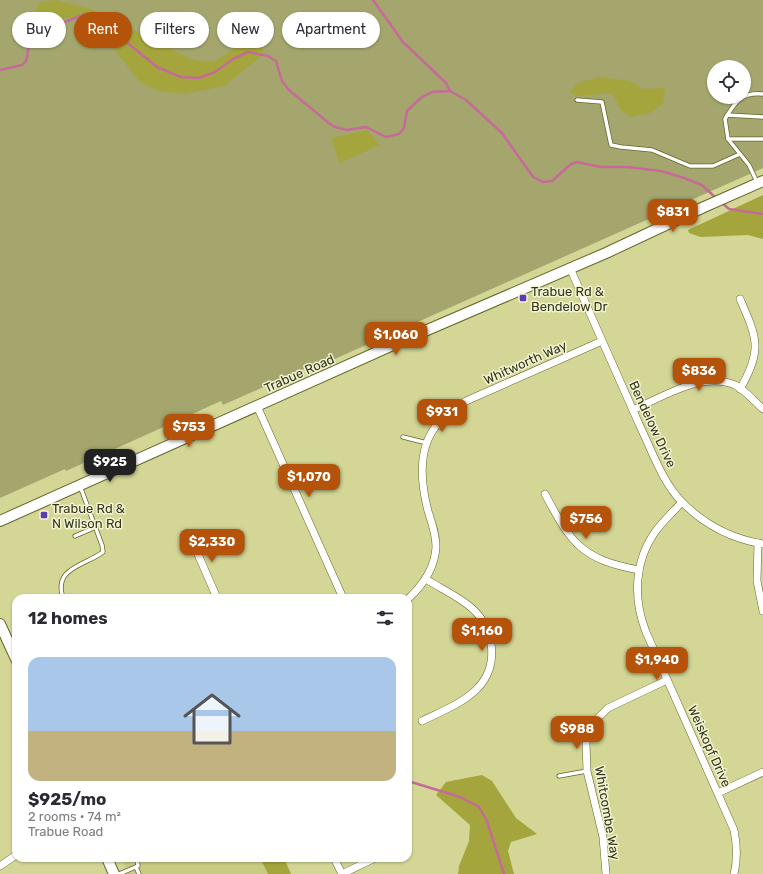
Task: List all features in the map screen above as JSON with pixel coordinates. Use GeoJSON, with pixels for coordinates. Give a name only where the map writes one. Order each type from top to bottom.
{"type":"FeatureCollection","features":[{"type":"Feature","properties":{"kind":"main road","name":"Trabue Road"},"geometry":{"type":"LineString","coordinates":[[0,520],[606,253],[760,182]]}},
{"type":"Feature","properties":{"kind":"main road"},"geometry":{"type":"LineString","coordinates":[[0,624],[12,650]]}},
{"type":"Feature","properties":{"kind":"main road"},"geometry":{"type":"LineString","coordinates":[[109,862],[114,874]]}},
{"type":"Feature","properties":{"kind":"street","name":"Bendelow Drive"},"geometry":{"type":"LineString","coordinates":[[570,268],[633,410],[667,482],[682,502],[717,529],[738,538],[760,543]]}},
{"type":"Feature","properties":{"kind":"street"},"geometry":{"type":"LineString","coordinates":[[740,300],[756,340],[756,350],[754,361],[740,389]]}},
{"type":"Feature","properties":{"kind":"street","name":"Whitworth Way"},"geometry":{"type":"LineString","coordinates":[[412,595],[426,579],[436,548],[434,526],[428,512],[422,480],[423,460],[427,443],[435,426],[455,408],[466,401],[602,341]]}},
{"type":"Feature","properties":{"kind":"street"},"geometry":{"type":"LineString","coordinates":[[633,410],[700,382],[723,382],[740,389],[763,409]]}},
{"type":"Feature","properties":{"kind":"street"},"geometry":{"type":"LineString","coordinates":[[257,406],[341,594]]}},
{"type":"Feature","properties":{"kind":"street"},"geometry":{"type":"LineString","coordinates":[[545,494],[570,537],[581,548],[604,561],[639,570]]}},
{"type":"Feature","properties":{"kind":"street","name":"Weiskopf Drive"},"geometry":{"type":"LineString","coordinates":[[682,502],[666,519],[652,538],[642,558],[639,570],[637,592],[640,617],[730,819],[737,844],[738,855],[734,874]]}},
{"type":"Feature","properties":{"kind":"street"},"geometry":{"type":"LineString","coordinates":[[190,536],[215,594]]}},
{"type":"Feature","properties":{"kind":"street"},"geometry":{"type":"LineString","coordinates":[[760,543],[757,581],[763,611]]}},
{"type":"Feature","properties":{"kind":"street"},"geometry":{"type":"LineString","coordinates":[[422,720],[460,703],[475,691],[482,684],[487,675],[492,656],[490,638],[483,621],[468,605],[426,579]]}},
{"type":"Feature","properties":{"kind":"street","name":"Whitcombe Way"},"geometry":{"type":"LineString","coordinates":[[606,874],[603,838],[587,771],[586,743],[590,730],[598,718],[614,704],[667,680]]}},
{"type":"Feature","properties":{"kind":"street"},"geometry":{"type":"LineString","coordinates":[[718,793],[763,772]]}},
{"type":"Feature","properties":{"kind":"street"},"geometry":{"type":"LineString","coordinates":[[0,866],[12,858]]}},
{"type":"Feature","properties":{"kind":"street"},"geometry":{"type":"LineString","coordinates":[[336,862],[342,874],[367,862]]}},
{"type":"Feature","properties":{"kind":"lane"},"geometry":{"type":"LineString","coordinates":[[760,182],[749,165],[728,139],[725,119],[736,101],[752,93],[763,94]]}},
{"type":"Feature","properties":{"kind":"lane"},"geometry":{"type":"LineString","coordinates":[[577,100],[602,102],[611,145],[652,150],[690,166],[713,166],[740,154]]}},
{"type":"Feature","properties":{"kind":"lane"},"geometry":{"type":"LineString","coordinates":[[728,115],[763,117]]}},
{"type":"Feature","properties":{"kind":"lane"},"geometry":{"type":"LineString","coordinates":[[728,139],[763,139]]}},
{"type":"Feature","properties":{"kind":"lane"},"geometry":{"type":"LineString","coordinates":[[403,437],[427,443]]}},
{"type":"Feature","properties":{"kind":"lane"},"geometry":{"type":"LineString","coordinates":[[62,594],[61,581],[67,571],[103,552],[96,527],[80,485]]}},
{"type":"Feature","properties":{"kind":"lane"},"geometry":{"type":"LineString","coordinates":[[75,536],[96,527]]}},
{"type":"Feature","properties":{"kind":"lane"},"geometry":{"type":"LineString","coordinates":[[559,776],[587,771]]}},
{"type":"Feature","properties":{"kind":"lane"},"geometry":{"type":"LineString","coordinates":[[138,862],[138,866],[136,867],[139,874]]}},
{"type":"Feature","properties":{"kind":"lane"},"geometry":{"type":"LineString","coordinates":[[119,874],[136,867]]}},
{"type":"Feature","properties":{"kind":"shaded area"},"geometry":{"type":"Polygon","coordinates":[[[0,0],[763,0],[763,168],[328,362],[326,359],[223,405],[221,401],[66,471],[65,469],[0,498],[0,0]]]}},
{"type":"Feature","properties":{"kind":"shaded area"},"geometry":{"type":"Polygon","coordinates":[[[56,0],[97,12],[74,12],[74,17],[66,18],[66,12],[36,12],[35,10],[41,2],[56,0]]]}},
{"type":"Feature","properties":{"kind":"shaded area"},"geometry":{"type":"Polygon","coordinates":[[[132,30],[140,34],[140,48],[169,48],[191,59],[207,62],[215,61],[235,48],[262,48],[264,54],[224,86],[184,94],[159,91],[140,82],[113,48],[132,48],[132,30]]]}},
{"type":"Feature","properties":{"kind":"shaded area"},"geometry":{"type":"Polygon","coordinates":[[[599,77],[630,81],[643,89],[665,88],[663,103],[650,113],[631,117],[621,110],[612,93],[577,96],[569,92],[578,83],[599,77]]]}},
{"type":"Feature","properties":{"kind":"shaded area"},"geometry":{"type":"Polygon","coordinates":[[[367,130],[380,145],[339,163],[332,138],[367,130]]]}},
{"type":"Feature","properties":{"kind":"shaded area"},"geometry":{"type":"Polygon","coordinates":[[[763,195],[763,239],[748,235],[701,237],[689,233],[688,230],[763,195]]]}},
{"type":"Feature","properties":{"kind":"shaded area"},"geometry":{"type":"Polygon","coordinates":[[[482,775],[492,781],[516,818],[537,834],[511,842],[508,851],[514,874],[458,874],[459,866],[469,841],[470,825],[436,795],[446,782],[482,775]]]}},
{"type":"Feature","properties":{"kind":"shaded area"},"geometry":{"type":"Polygon","coordinates":[[[123,862],[262,862],[268,874],[128,874],[123,862]]]}},
{"type":"Feature","properties":{"kind":"shaded area"},"geometry":{"type":"Polygon","coordinates":[[[262,862],[286,862],[291,874],[268,874],[262,862]]]}},
{"type":"Feature","properties":{"kind":"waterway"},"geometry":{"type":"LineString","coordinates":[[373,0],[403,42],[446,83],[450,91]]}},
{"type":"Feature","properties":{"kind":"waterway"},"geometry":{"type":"LineString","coordinates":[[0,70],[22,65],[26,61],[29,46],[33,38],[52,27],[83,15],[97,18],[157,67],[181,77],[199,78],[215,72],[233,59],[248,52],[268,56],[276,61],[282,81],[289,90],[335,127],[347,130],[366,127],[386,137],[399,134],[404,128],[407,111],[422,97],[432,92],[450,91],[466,100],[502,133],[533,177],[543,182],[552,181],[571,164],[577,162],[601,167],[628,167],[661,171],[702,185],[717,199]]}},
{"type":"Feature","properties":{"kind":"waterway"},"geometry":{"type":"LineString","coordinates":[[721,202],[729,209],[763,214]]}},
{"type":"Feature","properties":{"kind":"waterway"},"geometry":{"type":"LineString","coordinates":[[412,782],[460,797],[479,807],[487,821],[504,874]]}},
{"type":"Feature","properties":{"kind":"place","name":"Trabue Rd & Bendelow Dr"},"geometry":{"type":"Point","coordinates":[523,298]}},
{"type":"Feature","properties":{"kind":"place","name":"Trabue Rd & N Wilson Rd"},"geometry":{"type":"Point","coordinates":[44,515]}}]}
